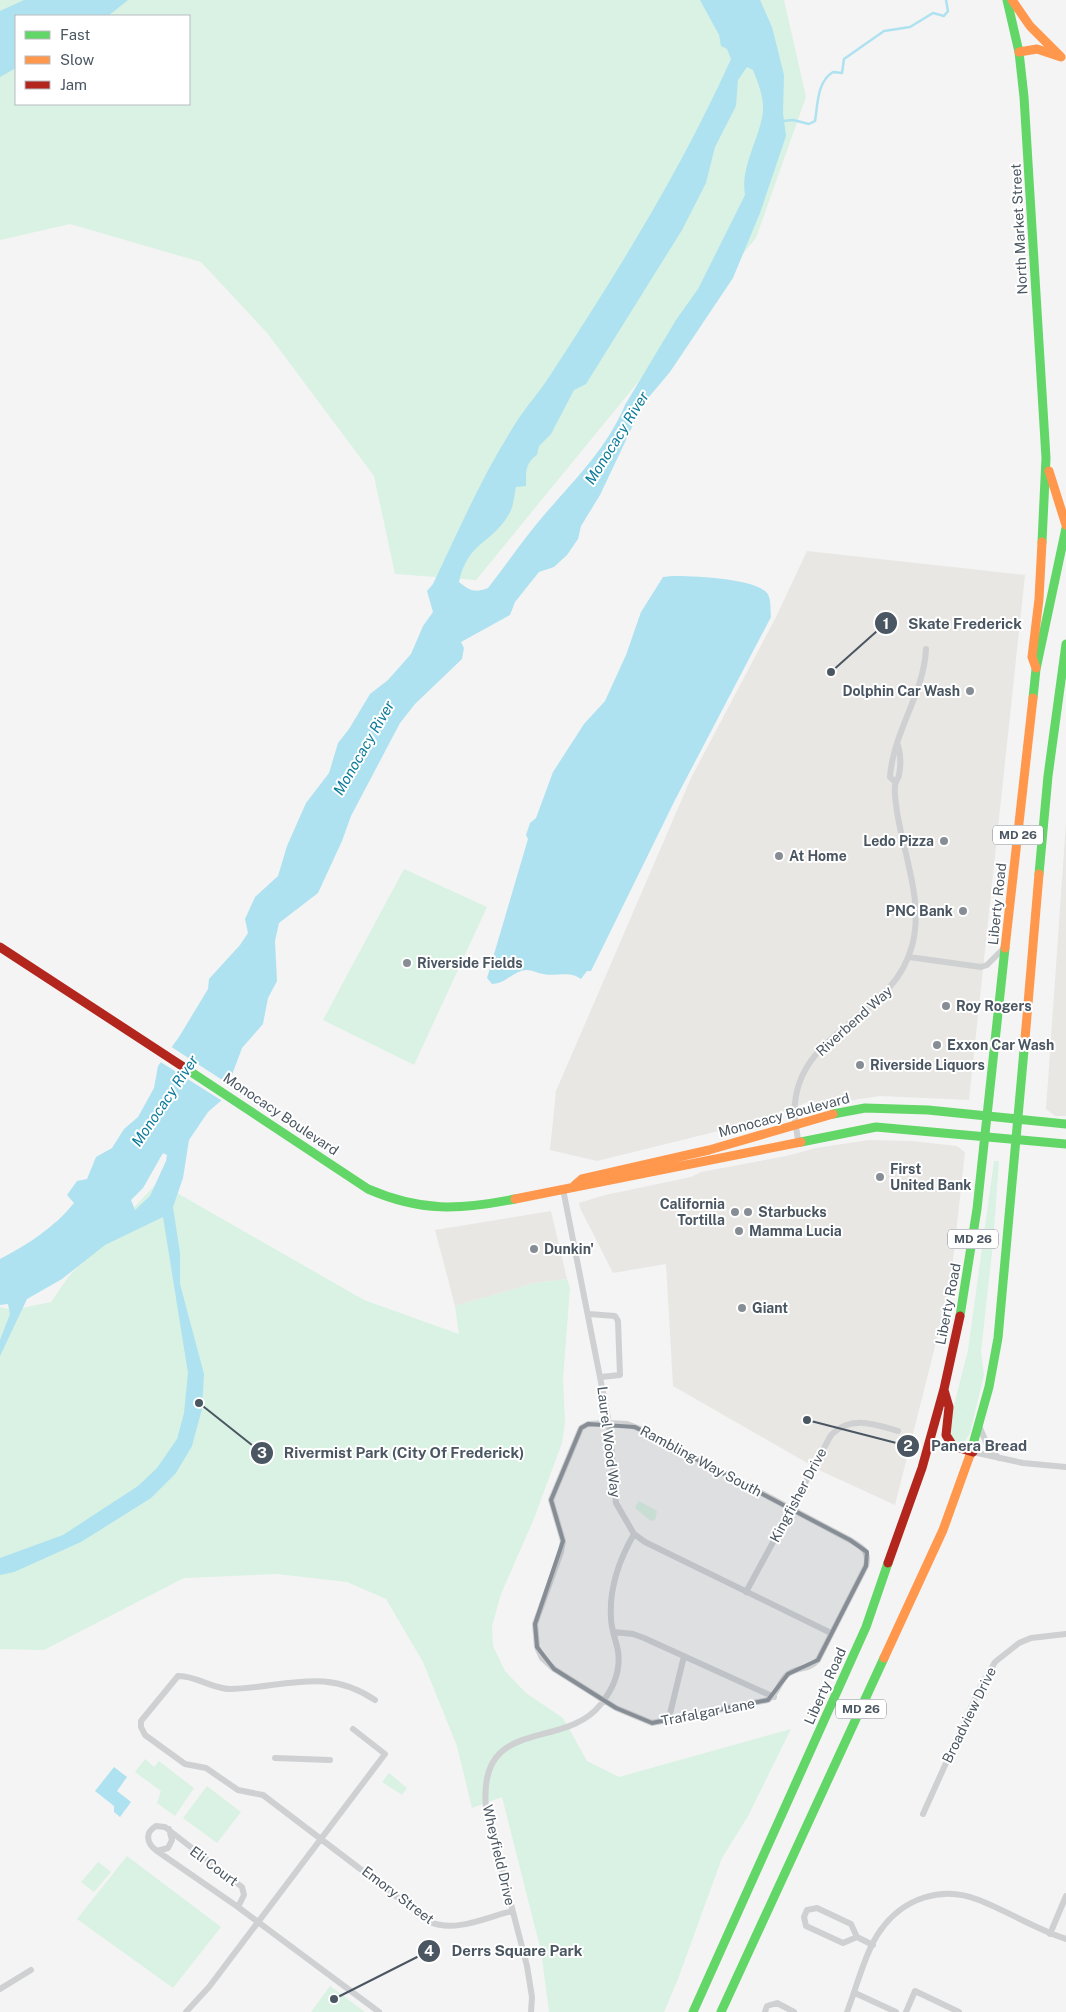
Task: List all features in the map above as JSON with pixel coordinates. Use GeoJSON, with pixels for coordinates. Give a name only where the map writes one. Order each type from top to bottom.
{"type":"FeatureCollection","features":[{"type":"Feature","properties":{"kind":"main road","name":"North Market Street"},"geometry":{"type":"LineString","coordinates":[[1007,0],[1018,52],[1026,124],[1046,458],[1039,599],[1032,657],[1036,669]]}},
{"type":"Feature","properties":{"kind":"main road"},"geometry":{"type":"LineString","coordinates":[[1012,0],[1030,26],[1063,57]]}},
{"type":"Feature","properties":{"kind":"main road"},"geometry":{"type":"LineString","coordinates":[[1018,52],[1037,49],[1063,57]]}},
{"type":"Feature","properties":{"kind":"main road","name":"North Market Street"},"geometry":{"type":"LineString","coordinates":[[1046,458],[1066,526]]}},
{"type":"Feature","properties":{"kind":"main road","name":"Liberty Road"},"geometry":{"type":"LineString","coordinates":[[693,2012],[869,1620],[922,1468],[944,1389],[968,1272],[986,1136],[1036,669],[1066,526]]}},
{"type":"Feature","properties":{"kind":"main road","name":"MD 26"},"geometry":{"type":"LineString","coordinates":[[721,2012],[943,1530],[973,1452],[990,1389],[998,1338],[1051,743],[1066,644]]}},
{"type":"Feature","properties":{"kind":"main road","name":"Monocacy Boulevard"},"geometry":{"type":"LineString","coordinates":[[0,947],[368,1189],[396,1201],[424,1207],[467,1207],[575,1186],[585,1187],[798,1141],[876,1127],[1066,1144]]}},
{"type":"Feature","properties":{"kind":"main road","name":"Monocacy Boulevard"},"geometry":{"type":"LineString","coordinates":[[575,1186],[582,1179],[702,1151],[840,1112],[878,1107],[1066,1124]]}},
{"type":"Feature","properties":{"kind":"main road"},"geometry":{"type":"LineString","coordinates":[[944,1389],[949,1407],[946,1435],[953,1446],[973,1452]]}},
{"type":"Feature","properties":{"kind":"street","name":"Riverbend Way"},"geometry":{"type":"LineString","coordinates":[[798,1141],[794,1106],[797,1090],[813,1058],[831,1037],[887,993],[902,972],[915,936],[916,911],[895,797],[895,782],[899,778],[901,754],[898,745],[922,678],[926,649]]}},
{"type":"Feature","properties":{"kind":"street"},"geometry":{"type":"LineString","coordinates":[[908,957],[981,967],[987,965],[1006,946]]}},
{"type":"Feature","properties":{"kind":"street","name":"Laurel Wood Way"},"geometry":{"type":"LineString","coordinates":[[562,1189],[589,1314],[609,1423],[616,1503],[634,1534],[657,1549],[831,1633]]}},
{"type":"Feature","properties":{"kind":"street"},"geometry":{"type":"LineString","coordinates":[[589,1314],[615,1316],[618,1321],[620,1375],[601,1377]]}},
{"type":"Feature","properties":{"kind":"street","name":"Kingfisher Drive"},"geometry":{"type":"LineString","coordinates":[[746,1592],[821,1451],[835,1431],[854,1422],[862,1422],[898,1431]]}},
{"type":"Feature","properties":{"kind":"street","name":"Rambling Way South"},"geometry":{"type":"LineString","coordinates":[[609,1423],[627,1424],[643,1430],[858,1545],[868,1557],[831,1633]]}},
{"type":"Feature","properties":{"kind":"street","name":"Trafalgar Lane"},"geometry":{"type":"LineString","coordinates":[[609,1423],[588,1424],[582,1428],[551,1500],[563,1541],[561,1552],[535,1624],[535,1635],[542,1658],[554,1669],[616,1708],[652,1723],[668,1722],[768,1700],[774,1697]]}},
{"type":"Feature","properties":{"kind":"street"},"geometry":{"type":"LineString","coordinates":[[980,1428],[989,1449],[1000,1459]]}},
{"type":"Feature","properties":{"kind":"street"},"geometry":{"type":"LineString","coordinates":[[973,1452],[1000,1459],[1066,1467]]}},
{"type":"Feature","properties":{"kind":"street","name":"Wheyfield Drive"},"geometry":{"type":"LineString","coordinates":[[531,2012],[532,1997],[527,1966],[486,1808],[485,1793],[490,1767],[506,1748],[517,1741],[581,1720],[599,1707],[612,1688],[619,1664],[611,1608],[615,1577],[623,1554],[634,1534]]}},
{"type":"Feature","properties":{"kind":"street"},"geometry":{"type":"LineString","coordinates":[[614,1632],[633,1634],[774,1697],[788,1674],[814,1664],[831,1633]]}},
{"type":"Feature","properties":{"kind":"street","name":"Broadview Drive"},"geometry":{"type":"LineString","coordinates":[[923,1814],[978,1690],[995,1662],[1018,1643],[1031,1638],[1066,1634]]}},
{"type":"Feature","properties":{"kind":"street"},"geometry":{"type":"LineString","coordinates":[[668,1722],[684,1656]]}},
{"type":"Feature","properties":{"kind":"street","name":"Emory Street"},"geometry":{"type":"LineString","coordinates":[[375,1700],[361,1691],[337,1682],[289,1681],[228,1689],[178,1676],[142,1721],[141,1728],[145,1735],[185,1764],[206,1768],[238,1790],[263,1795],[423,1917],[438,1925],[452,1926],[512,1911]]}},
{"type":"Feature","properties":{"kind":"street"},"geometry":{"type":"LineString","coordinates":[[190,2011],[385,1754],[353,1729]]}},
{"type":"Feature","properties":{"kind":"street"},"geometry":{"type":"LineString","coordinates":[[275,1758],[330,1760]]}},
{"type":"Feature","properties":{"kind":"street"},"geometry":{"type":"LineString","coordinates":[[157,1851],[150,1845],[148,1839],[150,1831],[161,1826],[169,1829]]}},
{"type":"Feature","properties":{"kind":"street","name":"Eli Court"},"geometry":{"type":"LineString","coordinates":[[157,1851],[163,1850],[171,1844],[172,1836],[169,1829]]}},
{"type":"Feature","properties":{"kind":"street","name":"Eli Court"},"geometry":{"type":"LineString","coordinates":[[169,1829],[242,1886],[244,1895],[238,1907]]}},
{"type":"Feature","properties":{"kind":"street","name":"Eli Court"},"geometry":{"type":"LineString","coordinates":[[157,1851],[238,1907],[379,2012]]}},
{"type":"Feature","properties":{"kind":"street"},"geometry":{"type":"LineString","coordinates":[[847,2012],[879,1932],[897,1910],[912,1901],[938,1893],[959,1894],[978,1900],[1050,1934],[1066,1939]]}},
{"type":"Feature","properties":{"kind":"street"},"geometry":{"type":"LineString","coordinates":[[1050,1934],[1066,1896]]}},
{"type":"Feature","properties":{"kind":"street"},"geometry":{"type":"LineString","coordinates":[[857,1937],[843,1942],[806,1926],[804,1917],[807,1910],[817,1908],[851,1924],[857,1937],[873,1945]]}},
{"type":"Feature","properties":{"kind":"street"},"geometry":{"type":"LineString","coordinates":[[0,1989],[31,1970]]}},
{"type":"Feature","properties":{"kind":"street"},"geometry":{"type":"LineString","coordinates":[[906,2012],[915,1992],[959,2012]]}},
{"type":"Feature","properties":{"kind":"street"},"geometry":{"type":"LineString","coordinates":[[854,1993],[896,2012]]}},
{"type":"Feature","properties":{"kind":"street"},"geometry":{"type":"LineString","coordinates":[[765,2012],[768,2006],[777,2003],[794,2012]]}},
{"type":"Feature","properties":{"kind":"highlighted area"},"geometry":{"type":"Polygon","coordinates":[[[588,1424],[635,1427],[850,1540],[867,1552],[866,1566],[818,1660],[788,1674],[768,1700],[652,1723],[616,1708],[554,1669],[537,1647],[535,1624],[563,1541],[551,1500],[581,1428],[588,1424]]]}},
{"type":"Feature","properties":{"kind":"shaded area"},"geometry":{"type":"Polygon","coordinates":[[[807,551],[1025,575],[969,1100],[880,1096],[821,1105],[812,1100],[771,1118],[597,1161],[550,1150],[556,1091],[691,778],[776,617],[807,551]]]}},
{"type":"Feature","properties":{"kind":"shaded area"},"geometry":{"type":"Polygon","coordinates":[[[1066,823],[1066,1116],[1055,1116],[1046,1109],[1066,823]]]}},
{"type":"Feature","properties":{"kind":"shaded area"},"geometry":{"type":"Polygon","coordinates":[[[869,1140],[912,1141],[957,1146],[965,1152],[950,1287],[895,1505],[821,1471],[673,1386],[666,1264],[613,1273],[579,1203],[605,1195],[691,1177],[701,1172],[786,1156],[816,1148],[869,1140]]]}},
{"type":"Feature","properties":{"kind":"shaded area"},"geometry":{"type":"Polygon","coordinates":[[[551,1211],[567,1279],[535,1283],[455,1306],[435,1230],[551,1211]]]}},
{"type":"Feature","properties":{"kind":"green space"},"geometry":{"type":"Polygon","coordinates":[[[0,0],[784,0],[806,97],[756,238],[476,580],[395,574],[374,476],[268,334],[201,262],[70,224],[0,240],[0,0]]]}},
{"type":"Feature","properties":{"kind":"green space","name":"Riverside Fields"},"geometry":{"type":"Polygon","coordinates":[[[404,869],[487,907],[414,1065],[323,1020],[404,869]]]}},
{"type":"Feature","properties":{"kind":"green space"},"geometry":{"type":"Polygon","coordinates":[[[994,1161],[999,1161],[993,1243],[981,1352],[984,1375],[970,1433],[963,1444],[954,1440],[950,1435],[950,1421],[968,1350],[994,1161]]]}},
{"type":"Feature","properties":{"kind":"green space"},"geometry":{"type":"Polygon","coordinates":[[[158,1182],[364,1300],[459,1334],[455,1306],[535,1283],[567,1279],[570,1288],[563,1379],[565,1422],[562,1443],[533,1521],[501,1594],[492,1626],[493,1646],[505,1671],[526,1693],[563,1718],[587,1761],[619,1777],[791,1729],[748,1816],[722,1858],[664,2012],[549,2012],[541,1951],[502,1797],[472,1808],[457,1746],[423,1662],[386,1599],[347,1582],[277,1574],[184,1578],[44,1650],[0,1649],[0,1307],[12,1310],[51,1302],[69,1276],[158,1182]]]}},
{"type":"Feature","properties":{"kind":"green space"},"geometry":{"type":"Polygon","coordinates":[[[639,1501],[657,1511],[655,1520],[651,1521],[635,1508],[639,1501]]]}},
{"type":"Feature","properties":{"kind":"green space"},"geometry":{"type":"Polygon","coordinates":[[[145,1759],[154,1767],[159,1761],[194,1788],[175,1816],[157,1803],[161,1791],[135,1772],[145,1759]]]}},
{"type":"Feature","properties":{"kind":"green space"},"geometry":{"type":"Polygon","coordinates":[[[389,1773],[407,1788],[402,1795],[382,1782],[389,1773]]]}},
{"type":"Feature","properties":{"kind":"green space"},"geometry":{"type":"Polygon","coordinates":[[[207,1786],[241,1812],[217,1843],[183,1818],[207,1786]]]}},
{"type":"Feature","properties":{"kind":"green space"},"geometry":{"type":"Polygon","coordinates":[[[127,1856],[221,1927],[173,1988],[77,1919],[127,1856]]]}},
{"type":"Feature","properties":{"kind":"green space"},"geometry":{"type":"Polygon","coordinates":[[[98,1862],[111,1872],[94,1892],[81,1882],[98,1862]]]}},
{"type":"Feature","properties":{"kind":"green space"},"geometry":{"type":"Polygon","coordinates":[[[330,1986],[365,2012],[311,2012],[330,1986]]]}},
{"type":"Feature","properties":{"kind":"water"},"geometry":{"type":"Polygon","coordinates":[[[24,0],[128,0],[109,15],[15,15],[15,69],[0,77],[0,11],[24,0]]]}},
{"type":"Feature","properties":{"kind":"water","name":"Monocacy River"},"geometry":{"type":"Polygon","coordinates":[[[700,0],[760,0],[772,27],[784,75],[783,113],[786,136],[760,213],[733,278],[670,372],[643,404],[600,495],[581,526],[578,539],[567,555],[554,567],[539,572],[515,602],[510,615],[461,642],[464,648],[462,659],[415,704],[400,723],[351,816],[342,841],[318,893],[279,923],[275,941],[277,981],[268,998],[263,1024],[242,1048],[223,1099],[208,1112],[189,1140],[183,1178],[173,1207],[180,1253],[180,1284],[204,1374],[202,1409],[192,1446],[176,1473],[151,1498],[81,1542],[14,1572],[0,1575],[0,1558],[63,1535],[138,1486],[157,1468],[177,1439],[184,1413],[188,1373],[163,1217],[105,1245],[62,1279],[27,1299],[0,1356],[0,1340],[10,1314],[8,1304],[0,1305],[0,1259],[40,1235],[74,1203],[67,1195],[77,1181],[87,1179],[96,1157],[112,1148],[124,1129],[138,1117],[154,1088],[158,1066],[179,1037],[208,989],[209,979],[240,945],[248,933],[245,919],[255,897],[278,876],[287,846],[306,803],[329,773],[338,743],[349,729],[370,694],[388,680],[411,654],[423,626],[433,612],[427,591],[433,584],[490,467],[516,422],[551,374],[600,298],[647,220],[691,141],[731,59],[727,49],[721,46],[719,35],[700,0]],[[747,67],[738,80],[736,106],[715,147],[706,183],[682,230],[586,384],[574,390],[551,434],[539,446],[537,455],[530,461],[527,468],[526,486],[516,487],[511,511],[495,532],[468,558],[459,582],[466,587],[476,591],[488,588],[539,521],[598,452],[676,320],[698,289],[745,195],[745,174],[763,111],[762,95],[757,80],[753,70],[747,67]],[[163,1153],[143,1188],[131,1200],[135,1210],[150,1196],[166,1161],[167,1155],[163,1153]]]}},
{"type":"Feature","properties":{"kind":"water"},"geometry":{"type":"Polygon","coordinates":[[[663,577],[720,579],[746,583],[757,587],[765,591],[769,596],[771,617],[675,800],[591,971],[587,971],[581,979],[567,974],[548,975],[524,970],[500,983],[492,984],[487,978],[528,839],[526,835],[530,823],[536,818],[553,772],[584,724],[605,701],[626,655],[641,612],[663,577]]]}},
{"type":"Feature","properties":{"kind":"water"},"geometry":{"type":"Polygon","coordinates":[[[114,1767],[127,1777],[117,1791],[131,1802],[120,1817],[114,1812],[114,1806],[95,1791],[114,1767]]]}},
{"type":"Feature","properties":{"kind":"pier"},"geometry":{"type":"Polygon","coordinates":[[[170,1046],[230,1085],[224,1102],[159,1061],[170,1046]]]}},
{"type":"Feature","properties":{"kind":"waterway"},"geometry":{"type":"LineString","coordinates":[[783,121],[793,120],[809,124],[815,121],[821,87],[833,72],[842,73],[844,59],[884,31],[910,27],[933,13],[944,16],[948,11],[946,0]]}},
{"type":"Feature","properties":{"kind":"traffic: fast"},"geometry":{"type":"LineString","coordinates":[[1007,0],[1019,52],[1024,97],[1046,458],[1042,542]]}},
{"type":"Feature","properties":{"kind":"traffic: fast"},"geometry":{"type":"LineString","coordinates":[[1033,698],[1036,669],[1066,528]]}},
{"type":"Feature","properties":{"kind":"traffic: fast"},"geometry":{"type":"LineString","coordinates":[[1039,874],[1048,776],[1066,644]]}},
{"type":"Feature","properties":{"kind":"traffic: fast"},"geometry":{"type":"LineString","coordinates":[[960,1316],[977,1209],[1005,948]]}},
{"type":"Feature","properties":{"kind":"traffic: fast"},"geometry":{"type":"LineString","coordinates":[[970,1455],[989,1387],[998,1338],[1025,1039]]}},
{"type":"Feature","properties":{"kind":"traffic: fast"},"geometry":{"type":"LineString","coordinates":[[182,1066],[368,1189],[405,1202],[440,1207],[458,1207],[515,1199]]}},
{"type":"Feature","properties":{"kind":"traffic: fast"},"geometry":{"type":"LineString","coordinates":[[833,1114],[865,1108],[928,1110],[1066,1124]]}},
{"type":"Feature","properties":{"kind":"traffic: fast"},"geometry":{"type":"LineString","coordinates":[[801,1142],[876,1127],[1066,1144]]}},
{"type":"Feature","properties":{"kind":"traffic: fast"},"geometry":{"type":"LineString","coordinates":[[693,2012],[866,1627],[888,1563]]}},
{"type":"Feature","properties":{"kind":"traffic: fast"},"geometry":{"type":"LineString","coordinates":[[721,2012],[884,1658]]}},
{"type":"Feature","properties":{"kind":"traffic: slow"},"geometry":{"type":"LineString","coordinates":[[1012,0],[1030,26],[1061,57]]}},
{"type":"Feature","properties":{"kind":"traffic: slow"},"geometry":{"type":"LineString","coordinates":[[1019,52],[1037,49],[1061,57]]}},
{"type":"Feature","properties":{"kind":"traffic: slow"},"geometry":{"type":"LineString","coordinates":[[1049,471],[1066,525]]}},
{"type":"Feature","properties":{"kind":"traffic: slow"},"geometry":{"type":"LineString","coordinates":[[1036,668],[1032,657],[1039,599],[1042,542]]}},
{"type":"Feature","properties":{"kind":"traffic: slow"},"geometry":{"type":"LineString","coordinates":[[1005,948],[1033,698]]}},
{"type":"Feature","properties":{"kind":"traffic: slow"},"geometry":{"type":"LineString","coordinates":[[1025,1039],[1039,874]]}},
{"type":"Feature","properties":{"kind":"traffic: slow"},"geometry":{"type":"LineString","coordinates":[[575,1185],[582,1179],[709,1150],[833,1114]]}},
{"type":"Feature","properties":{"kind":"traffic: slow"},"geometry":{"type":"LineString","coordinates":[[515,1199],[801,1142]]}},
{"type":"Feature","properties":{"kind":"traffic: slow"},"geometry":{"type":"LineString","coordinates":[[884,1658],[943,1530],[970,1455]]}},
{"type":"Feature","properties":{"kind":"traffic: jam"},"geometry":{"type":"LineString","coordinates":[[0,947],[182,1066]]}},
{"type":"Feature","properties":{"kind":"traffic: jam"},"geometry":{"type":"LineString","coordinates":[[888,1563],[922,1468],[944,1389],[960,1316]]}},
{"type":"Feature","properties":{"kind":"traffic: jam"},"geometry":{"type":"LineString","coordinates":[[944,1390],[949,1407],[946,1435],[953,1446],[973,1452]]}},
{"type":"Feature","properties":{"kind":"place","name":"Skate Frederick"},"geometry":{"type":"Point","coordinates":[831,672]}},
{"type":"Feature","properties":{"kind":"place","name":"Dolphin Car Wash"},"geometry":{"type":"Point","coordinates":[970,691]}},
{"type":"Feature","properties":{"kind":"place","name":"Ledo Pizza"},"geometry":{"type":"Point","coordinates":[944,841]}},
{"type":"Feature","properties":{"kind":"place","name":"At Home"},"geometry":{"type":"Point","coordinates":[779,856]}},
{"type":"Feature","properties":{"kind":"place","name":"PNC Bank"},"geometry":{"type":"Point","coordinates":[963,911]}},
{"type":"Feature","properties":{"kind":"place","name":"Riverside Fields"},"geometry":{"type":"Point","coordinates":[407,963]}},
{"type":"Feature","properties":{"kind":"place","name":"Roy Rogers"},"geometry":{"type":"Point","coordinates":[946,1006]}},
{"type":"Feature","properties":{"kind":"place","name":"Exxon Car Wash"},"geometry":{"type":"Point","coordinates":[937,1045]}},
{"type":"Feature","properties":{"kind":"place","name":"Riverside Liquors"},"geometry":{"type":"Point","coordinates":[860,1065]}},
{"type":"Feature","properties":{"kind":"place","name":"First United Bank"},"geometry":{"type":"Point","coordinates":[880,1177]}},
{"type":"Feature","properties":{"kind":"place","name":"California Tortilla"},"geometry":{"type":"Point","coordinates":[735,1212]}},
{"type":"Feature","properties":{"kind":"place","name":"Starbucks"},"geometry":{"type":"Point","coordinates":[748,1212]}},
{"type":"Feature","properties":{"kind":"place","name":"Mamma Lucia"},"geometry":{"type":"Point","coordinates":[739,1231]}},
{"type":"Feature","properties":{"kind":"place","name":"Dunkin'"},"geometry":{"type":"Point","coordinates":[534,1249]}},
{"type":"Feature","properties":{"kind":"place","name":"Giant"},"geometry":{"type":"Point","coordinates":[742,1308]}},
{"type":"Feature","properties":{"kind":"place","name":"Rivermist Park (City Of Frederick)"},"geometry":{"type":"Point","coordinates":[199,1403]}},
{"type":"Feature","properties":{"kind":"place","name":"Panera Bread"},"geometry":{"type":"Point","coordinates":[807,1420]}},
{"type":"Feature","properties":{"kind":"place","name":"Derrs Square Park"},"geometry":{"type":"Point","coordinates":[334,1999]}}]}
